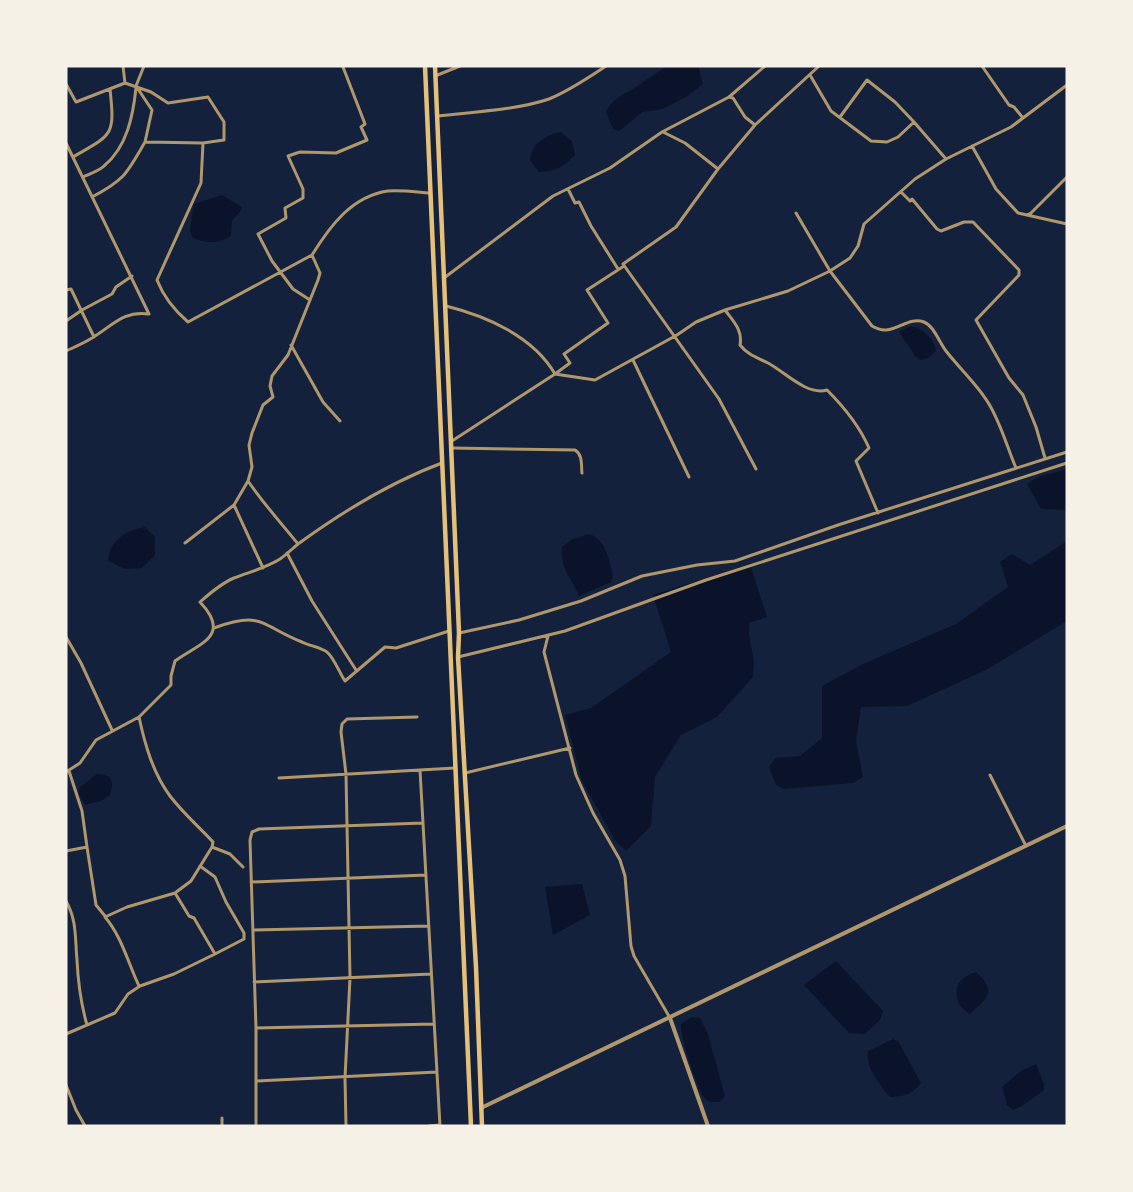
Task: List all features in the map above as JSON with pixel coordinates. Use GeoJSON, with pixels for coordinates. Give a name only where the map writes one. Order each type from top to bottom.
{"type":"FeatureCollection","features":[{"type":"Feature","properties":{"kind":"highway"},"geometry":{"type":"LineString","coordinates":[[425,66],[471,1126]]}},
{"type":"Feature","properties":{"kind":"highway"},"geometry":{"type":"LineString","coordinates":[[435,66],[459,633],[458,657],[477,985],[482,1126]]}},
{"type":"Feature","properties":{"kind":"street"},"geometry":{"type":"LineString","coordinates":[[123,66],[125,83]]}},
{"type":"Feature","properties":{"kind":"street"},"geometry":{"type":"LineString","coordinates":[[82,177],[104,166],[117,151],[132,120],[136,86],[144,66]]}},
{"type":"Feature","properties":{"kind":"street"},"geometry":{"type":"LineString","coordinates":[[310,300],[293,289],[280,272],[258,234],[286,218],[285,208],[303,198],[303,189],[288,156],[300,152],[336,153],[367,140],[361,127],[365,124],[344,66]]}},
{"type":"Feature","properties":{"kind":"street"},"geometry":{"type":"LineString","coordinates":[[435,76],[460,66]]}},
{"type":"Feature","properties":{"kind":"street"},"geometry":{"type":"LineString","coordinates":[[595,66],[599,71]]}},
{"type":"Feature","properties":{"kind":"street"},"geometry":{"type":"LineString","coordinates":[[437,117],[549,99],[570,89],[606,66]]}},
{"type":"Feature","properties":{"kind":"street"},"geometry":{"type":"LineString","coordinates":[[444,278],[554,196],[610,168],[663,132],[729,97],[765,66]]}},
{"type":"Feature","properties":{"kind":"street"},"geometry":{"type":"LineString","coordinates":[[450,445],[570,363],[564,354],[608,324],[587,290],[676,227],[718,169],[755,125],[819,66]]}},
{"type":"Feature","properties":{"kind":"street"},"geometry":{"type":"LineString","coordinates":[[982,66],[1009,105],[1014,107],[1023,118]]}},
{"type":"Feature","properties":{"kind":"street"},"geometry":{"type":"LineString","coordinates":[[810,75],[831,111],[871,141],[887,141],[898,137],[914,122]]}},
{"type":"Feature","properties":{"kind":"street"},"geometry":{"type":"LineString","coordinates":[[840,118],[867,80],[895,102],[946,159]]}},
{"type":"Feature","properties":{"kind":"street"},"geometry":{"type":"LineString","coordinates":[[66,84],[76,102],[125,83],[151,92],[168,103],[208,97],[224,122],[224,140],[203,143],[145,142]]}},
{"type":"Feature","properties":{"kind":"street"},"geometry":{"type":"LineString","coordinates":[[445,306],[483,318],[520,338],[533,347],[555,374],[595,380],[696,322],[725,309],[788,291],[830,271],[850,258],[858,246],[864,224],[929,168],[1011,127],[1067,85]]}},
{"type":"Feature","properties":{"kind":"street"},"geometry":{"type":"LineString","coordinates":[[92,198],[116,184],[128,172],[145,142],[152,110],[136,86]]}},
{"type":"Feature","properties":{"kind":"street"},"geometry":{"type":"LineString","coordinates":[[73,157],[105,137],[113,118],[110,89]]}},
{"type":"Feature","properties":{"kind":"street"},"geometry":{"type":"LineString","coordinates":[[729,97],[755,125]]}},
{"type":"Feature","properties":{"kind":"street"},"geometry":{"type":"LineString","coordinates":[[663,132],[685,143],[718,169]]}},
{"type":"Feature","properties":{"kind":"street"},"geometry":{"type":"LineString","coordinates":[[66,143],[149,314],[139,313],[118,318],[94,337],[66,351]]}},
{"type":"Feature","properties":{"kind":"street"},"geometry":{"type":"LineString","coordinates":[[203,143],[201,183],[157,280],[163,294],[188,322],[312,255],[326,233],[357,201],[390,191],[431,194]]}},
{"type":"Feature","properties":{"kind":"street"},"geometry":{"type":"LineString","coordinates":[[972,146],[996,189],[1018,213],[1067,224]]}},
{"type":"Feature","properties":{"kind":"street"},"geometry":{"type":"LineString","coordinates":[[1026,215],[1031,213],[1067,177]]}},
{"type":"Feature","properties":{"kind":"street"},"geometry":{"type":"LineString","coordinates":[[568,189],[575,203],[579,202],[618,269]]}},
{"type":"Feature","properties":{"kind":"street"},"geometry":{"type":"LineString","coordinates":[[901,192],[910,201],[912,199],[941,231],[964,222],[973,222],[1019,270],[1019,275],[976,320],[1009,378],[1023,395],[1046,459]]}},
{"type":"Feature","properties":{"kind":"street"},"geometry":{"type":"LineString","coordinates":[[796,213],[830,271],[872,326],[879,331],[886,331],[911,322],[926,322],[944,349],[989,404],[1016,468]]}},
{"type":"Feature","properties":{"kind":"street"},"geometry":{"type":"LineString","coordinates":[[185,543],[234,505],[248,481],[252,467],[249,446],[252,433],[263,405],[273,397],[270,387],[272,376],[288,355],[320,273],[312,255]]}},
{"type":"Feature","properties":{"kind":"street"},"geometry":{"type":"LineString","coordinates":[[624,266],[719,399],[756,469]]}},
{"type":"Feature","properties":{"kind":"street"},"geometry":{"type":"LineString","coordinates":[[66,321],[112,294],[116,287],[132,276]]}},
{"type":"Feature","properties":{"kind":"street"},"geometry":{"type":"LineString","coordinates":[[66,290],[70,289],[94,337]]}},
{"type":"Feature","properties":{"kind":"street"},"geometry":{"type":"LineString","coordinates":[[725,309],[739,329],[742,336],[740,345],[748,354],[767,362],[805,386],[820,392],[827,390],[848,411],[869,448],[856,461],[878,513]]}},
{"type":"Feature","properties":{"kind":"street"},"geometry":{"type":"LineString","coordinates":[[291,345],[323,402],[340,421]]}},
{"type":"Feature","properties":{"kind":"street"},"geometry":{"type":"LineString","coordinates":[[633,359],[689,477]]}},
{"type":"Feature","properties":{"kind":"street"},"geometry":{"type":"LineString","coordinates":[[450,445],[575,450],[581,458],[582,473]]}},
{"type":"Feature","properties":{"kind":"street"},"geometry":{"type":"LineString","coordinates":[[459,633],[519,620],[581,601],[642,576],[697,565],[735,561],[1067,452]]}},
{"type":"Feature","properties":{"kind":"street"},"geometry":{"type":"LineString","coordinates":[[140,986],[124,947],[113,927],[96,905],[82,811],[68,771],[85,757],[88,749],[96,740],[139,717],[171,685],[175,661],[208,640],[214,628],[210,615],[200,602],[232,579],[263,568],[369,498],[418,472],[442,463]]}},
{"type":"Feature","properties":{"kind":"street"},"geometry":{"type":"LineString","coordinates":[[458,657],[565,631],[706,580],[1067,463]]}},
{"type":"Feature","properties":{"kind":"street"},"geometry":{"type":"LineString","coordinates":[[248,481],[265,506],[298,544]]}},
{"type":"Feature","properties":{"kind":"street"},"geometry":{"type":"LineString","coordinates":[[234,505],[263,568]]}},
{"type":"Feature","properties":{"kind":"street"},"geometry":{"type":"LineString","coordinates":[[287,553],[312,601],[356,670]]}},
{"type":"Feature","properties":{"kind":"street"},"geometry":{"type":"LineString","coordinates":[[214,628],[245,619],[256,620],[300,642],[327,651],[345,681],[385,647],[396,648],[449,631]]}},
{"type":"Feature","properties":{"kind":"street"},"geometry":{"type":"LineString","coordinates":[[549,635],[544,652],[576,775],[593,813],[620,860],[625,876],[631,946],[634,956],[670,1018],[708,1126]]}},
{"type":"Feature","properties":{"kind":"street"},"geometry":{"type":"LineString","coordinates":[[66,637],[81,663],[112,730]]}},
{"type":"Feature","properties":{"kind":"street"},"geometry":{"type":"LineString","coordinates":[[105,917],[127,907],[175,893],[190,880],[213,842],[170,796],[145,745],[139,717]]}},
{"type":"Feature","properties":{"kind":"street"},"geometry":{"type":"LineString","coordinates":[[346,1126],[345,1078],[350,978],[346,774],[342,724],[347,719],[417,717]]}},
{"type":"Feature","properties":{"kind":"street"},"geometry":{"type":"LineString","coordinates":[[465,773],[570,748]]}},
{"type":"Feature","properties":{"kind":"street"},"geometry":{"type":"LineString","coordinates":[[279,778],[455,768]]}},
{"type":"Feature","properties":{"kind":"street"},"geometry":{"type":"LineString","coordinates":[[420,770],[440,1125],[429,1126]]}},
{"type":"Feature","properties":{"kind":"street"},"geometry":{"type":"LineString","coordinates":[[990,775],[1026,846]]}},
{"type":"Feature","properties":{"kind":"street"},"geometry":{"type":"LineString","coordinates":[[256,1126],[256,1028],[250,840],[252,832],[423,823]]}},
{"type":"Feature","properties":{"kind":"street"},"geometry":{"type":"LineString","coordinates":[[481,1108],[1067,826]]}},
{"type":"Feature","properties":{"kind":"street"},"geometry":{"type":"LineString","coordinates":[[66,851],[87,847]]}},
{"type":"Feature","properties":{"kind":"street"},"geometry":{"type":"LineString","coordinates":[[212,847],[230,854],[243,867]]}},
{"type":"Feature","properties":{"kind":"street"},"geometry":{"type":"LineString","coordinates":[[66,1034],[115,1013],[128,994],[140,986],[174,974],[244,939],[244,933],[215,877],[200,866]]}},
{"type":"Feature","properties":{"kind":"street"},"geometry":{"type":"LineString","coordinates":[[251,882],[426,875]]}},
{"type":"Feature","properties":{"kind":"street"},"geometry":{"type":"LineString","coordinates":[[175,893],[189,916],[194,918],[214,954]]}},
{"type":"Feature","properties":{"kind":"street"},"geometry":{"type":"LineString","coordinates":[[66,901],[72,911],[76,929],[78,978],[87,1025]]}},
{"type":"Feature","properties":{"kind":"street"},"geometry":{"type":"LineString","coordinates":[[253,930],[429,926]]}},
{"type":"Feature","properties":{"kind":"street"},"geometry":{"type":"LineString","coordinates":[[254,982],[431,974]]}},
{"type":"Feature","properties":{"kind":"street"},"geometry":{"type":"LineString","coordinates":[[256,1028],[434,1024]]}},
{"type":"Feature","properties":{"kind":"street"},"geometry":{"type":"LineString","coordinates":[[257,1081],[437,1072]]}},
{"type":"Feature","properties":{"kind":"street"},"geometry":{"type":"LineString","coordinates":[[66,1085],[85,1126]]}},
{"type":"Feature","properties":{"kind":"street"},"geometry":{"type":"LineString","coordinates":[[222,1118],[222,1126]]}},
{"type":"Feature","properties":{"kind":"water"},"geometry":{"type":"Polygon","coordinates":[[[667,66],[698,66],[703,84],[686,97],[663,109],[643,112],[619,131],[613,129],[606,112],[612,103],[667,66]]]}},
{"type":"Feature","properties":{"kind":"water"},"geometry":{"type":"Polygon","coordinates":[[[560,132],[572,141],[575,155],[559,168],[539,172],[530,160],[533,150],[544,138],[560,132]]]}},
{"type":"Feature","properties":{"kind":"water"},"geometry":{"type":"Polygon","coordinates":[[[222,195],[242,209],[232,221],[231,236],[222,241],[212,242],[192,237],[190,230],[194,204],[222,195]]]}},
{"type":"Feature","properties":{"kind":"water"},"geometry":{"type":"Polygon","coordinates":[[[911,326],[924,332],[933,342],[936,351],[928,358],[920,360],[916,357],[899,332],[911,326]]]}},
{"type":"Feature","properties":{"kind":"water"},"geometry":{"type":"Polygon","coordinates":[[[1067,469],[1067,520],[1065,510],[1041,509],[1027,484],[1038,477],[1067,469]]]}},
{"type":"Feature","properties":{"kind":"water"},"geometry":{"type":"Polygon","coordinates":[[[145,527],[155,537],[155,555],[142,568],[125,569],[108,561],[115,542],[131,531],[145,527]]]}},
{"type":"Feature","properties":{"kind":"water"},"geometry":{"type":"Polygon","coordinates":[[[588,534],[594,536],[603,545],[613,576],[611,582],[579,596],[564,567],[562,547],[571,540],[588,534]]]}},
{"type":"Feature","properties":{"kind":"water"},"geometry":{"type":"Polygon","coordinates":[[[1067,541],[1067,621],[986,670],[907,706],[861,707],[856,741],[863,777],[853,783],[784,789],[776,785],[769,767],[776,758],[800,756],[822,738],[822,686],[863,664],[956,624],[1008,587],[1000,562],[1012,554],[1030,565],[1067,541]]]}},
{"type":"Feature","properties":{"kind":"water"},"geometry":{"type":"Polygon","coordinates":[[[750,564],[767,617],[749,623],[754,661],[753,677],[717,717],[681,735],[655,777],[651,826],[626,851],[616,842],[582,781],[565,715],[591,708],[671,652],[653,595],[750,564]]]}},
{"type":"Feature","properties":{"kind":"water"},"geometry":{"type":"Polygon","coordinates":[[[97,774],[106,775],[111,780],[110,795],[101,801],[85,805],[79,794],[79,788],[97,774]]]}},
{"type":"Feature","properties":{"kind":"water"},"geometry":{"type":"Polygon","coordinates":[[[582,884],[590,915],[553,935],[545,887],[582,884]]]}},
{"type":"Feature","properties":{"kind":"water"},"geometry":{"type":"Polygon","coordinates":[[[836,961],[883,1011],[880,1020],[865,1034],[849,1033],[804,985],[836,961]]]}},
{"type":"Feature","properties":{"kind":"water"},"geometry":{"type":"Polygon","coordinates":[[[976,972],[987,985],[988,994],[970,1014],[959,1003],[956,990],[962,979],[976,972]]]}},
{"type":"Feature","properties":{"kind":"water"},"geometry":{"type":"Polygon","coordinates":[[[692,1017],[700,1018],[708,1034],[725,1097],[720,1102],[706,1100],[690,1063],[681,1024],[692,1017]]]}},
{"type":"Feature","properties":{"kind":"water"},"geometry":{"type":"Polygon","coordinates":[[[893,1039],[898,1041],[921,1083],[907,1094],[890,1097],[874,1076],[869,1063],[868,1051],[893,1039]]]}},
{"type":"Feature","properties":{"kind":"water"},"geometry":{"type":"Polygon","coordinates":[[[1036,1064],[1044,1090],[1013,1110],[1007,1105],[1002,1087],[1021,1071],[1036,1064]]]}}]}
